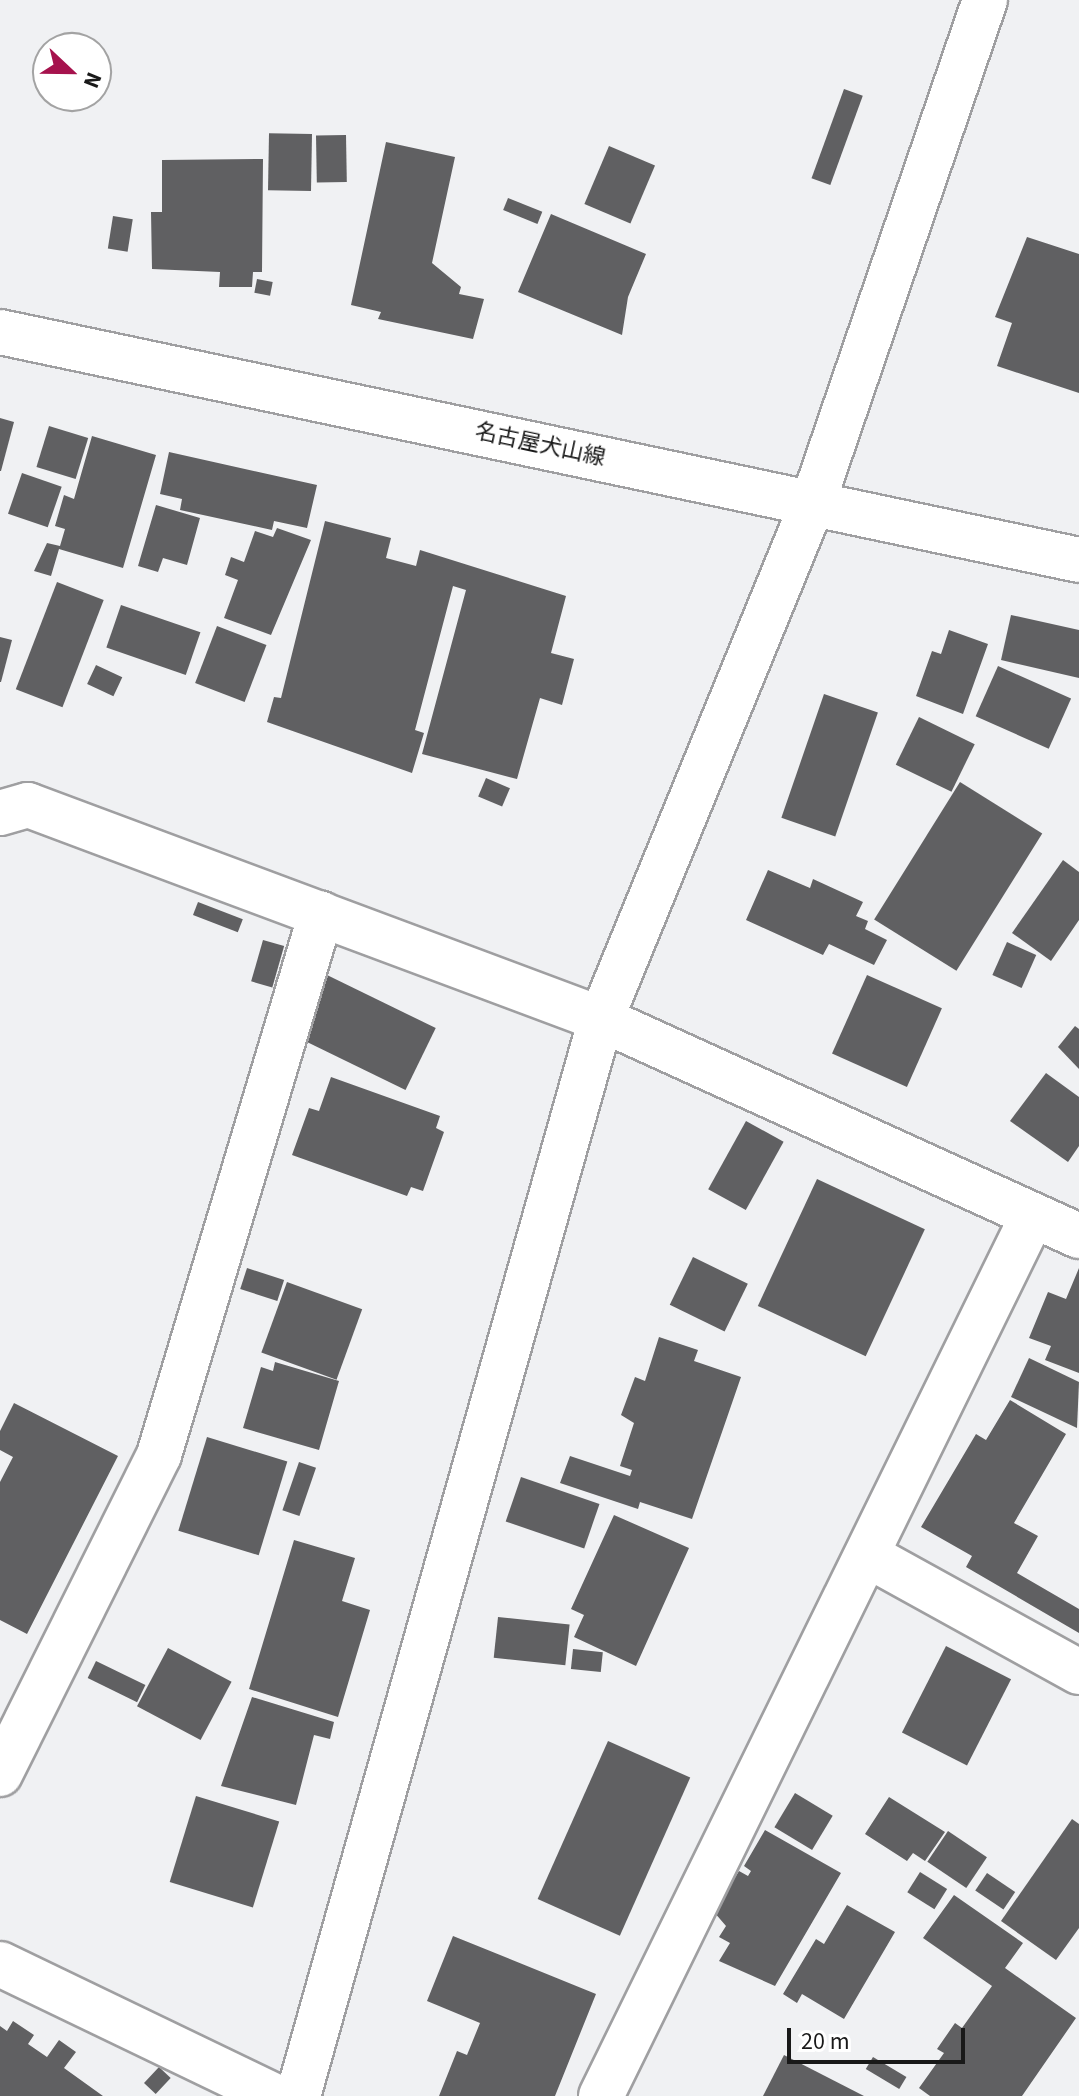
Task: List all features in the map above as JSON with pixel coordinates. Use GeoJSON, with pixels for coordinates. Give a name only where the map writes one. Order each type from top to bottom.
{"type":"FeatureCollection","features":[{"type":"Feature","properties":{"kind":"street"},"geometry":{"type":"LineString","coordinates":[[298,2096],[601,1019],[813,502],[985,0]]}},
{"type":"Feature","properties":{"kind":"street","name":"名古屋犬山線"},"geometry":{"type":"LineString","coordinates":[[0,332],[1079,560]]}},
{"type":"Feature","properties":{"kind":"street"},"geometry":{"type":"LineString","coordinates":[[0,813],[28,805],[601,1019],[1079,1236]]}},
{"type":"Feature","properties":{"kind":"street"},"geometry":{"type":"LineString","coordinates":[[0,1774],[159,1455],[321,914]]}},
{"type":"Feature","properties":{"kind":"street"},"geometry":{"type":"LineString","coordinates":[[601,2096],[1033,1215]]}},
{"type":"Feature","properties":{"kind":"street"},"geometry":{"type":"LineString","coordinates":[[867,1555],[1079,1672]]}},
{"type":"Feature","properties":{"kind":"street"},"geometry":{"type":"LineString","coordinates":[[0,1964],[274,2096]]}},
{"type":"Feature","properties":{"kind":"building"},"geometry":{"type":"Polygon","coordinates":[[[844,89],[863,96],[830,185],[812,178],[844,89]]]}},
{"type":"Feature","properties":{"kind":"building"},"geometry":{"type":"Polygon","coordinates":[[[269,133],[312,134],[311,191],[268,190],[269,133]]]}},
{"type":"Feature","properties":{"kind":"building"},"geometry":{"type":"Polygon","coordinates":[[[346,135],[347,182],[317,183],[316,136],[346,135]]]}},
{"type":"Feature","properties":{"kind":"building"},"geometry":{"type":"Polygon","coordinates":[[[386,142],[455,157],[432,263],[461,287],[459,294],[484,299],[473,339],[378,319],[381,312],[351,305],[386,142]]]}},
{"type":"Feature","properties":{"kind":"building"},"geometry":{"type":"Polygon","coordinates":[[[609,146],[655,166],[630,224],[584,204],[609,146]]]}},
{"type":"Feature","properties":{"kind":"building"},"geometry":{"type":"Polygon","coordinates":[[[263,159],[262,272],[253,272],[252,287],[219,287],[220,272],[152,269],[151,212],[162,212],[162,160],[263,159]]]}},
{"type":"Feature","properties":{"kind":"building"},"geometry":{"type":"Polygon","coordinates":[[[508,198],[542,212],[537,224],[503,210],[508,198]]]}},
{"type":"Feature","properties":{"kind":"building"},"geometry":{"type":"Polygon","coordinates":[[[551,214],[646,254],[628,297],[622,335],[518,292],[551,214]]]}},
{"type":"Feature","properties":{"kind":"building"},"geometry":{"type":"Polygon","coordinates":[[[113,216],[133,219],[128,252],[108,249],[113,216]]]}},
{"type":"Feature","properties":{"kind":"building"},"geometry":{"type":"Polygon","coordinates":[[[1027,237],[1079,254],[1079,393],[997,366],[1012,323],[995,317],[1027,237]]]}},
{"type":"Feature","properties":{"kind":"building"},"geometry":{"type":"Polygon","coordinates":[[[257,279],[273,282],[270,296],[254,293],[257,279]]]}},
{"type":"Feature","properties":{"kind":"building"},"geometry":{"type":"Polygon","coordinates":[[[0,418],[14,422],[1,471],[0,471],[0,418]]]}},
{"type":"Feature","properties":{"kind":"building"},"geometry":{"type":"Polygon","coordinates":[[[49,426],[88,438],[76,479],[36,467],[49,426]]]}},
{"type":"Feature","properties":{"kind":"building"},"geometry":{"type":"Polygon","coordinates":[[[92,436],[156,455],[123,568],[59,549],[51,576],[34,571],[47,543],[60,546],[65,529],[55,526],[64,495],[74,499],[92,436]]]}},
{"type":"Feature","properties":{"kind":"building"},"geometry":{"type":"Polygon","coordinates":[[[169,452],[317,485],[307,528],[274,521],[272,530],[180,510],[182,499],[160,494],[169,452]]]}},
{"type":"Feature","properties":{"kind":"building"},"geometry":{"type":"Polygon","coordinates":[[[22,473],[62,487],[48,527],[8,514],[22,473]]]}},
{"type":"Feature","properties":{"kind":"building"},"geometry":{"type":"Polygon","coordinates":[[[156,505],[200,518],[187,565],[163,558],[158,572],[138,566],[156,505]]]}},
{"type":"Feature","properties":{"kind":"building"},"geometry":{"type":"Polygon","coordinates":[[[325,521],[391,538],[386,558],[416,566],[420,550],[566,596],[551,653],[574,659],[562,705],[540,698],[517,779],[422,754],[466,590],[453,586],[415,730],[424,733],[412,773],[267,722],[274,697],[281,698],[325,521]]]}},
{"type":"Feature","properties":{"kind":"building"},"geometry":{"type":"Polygon","coordinates":[[[277,528],[311,540],[271,635],[224,618],[238,580],[225,575],[231,557],[244,562],[255,531],[273,537],[277,528]]]}},
{"type":"Feature","properties":{"kind":"building"},"geometry":{"type":"Polygon","coordinates":[[[57,582],[104,600],[62,707],[16,689],[57,582]]]}},
{"type":"Feature","properties":{"kind":"building"},"geometry":{"type":"Polygon","coordinates":[[[121,605],[200,632],[186,675],[106,648],[121,605]]]}},
{"type":"Feature","properties":{"kind":"building"},"geometry":{"type":"Polygon","coordinates":[[[1011,615],[1079,630],[1079,678],[1001,660],[1011,615]]]}},
{"type":"Feature","properties":{"kind":"building"},"geometry":{"type":"Polygon","coordinates":[[[217,626],[266,645],[245,702],[195,683],[217,626]]]}},
{"type":"Feature","properties":{"kind":"building"},"geometry":{"type":"Polygon","coordinates":[[[949,630],[988,644],[963,714],[916,696],[932,651],[941,654],[949,630]]]}},
{"type":"Feature","properties":{"kind":"building"},"geometry":{"type":"Polygon","coordinates":[[[0,637],[12,640],[1,682],[0,682],[0,637]]]}},
{"type":"Feature","properties":{"kind":"building"},"geometry":{"type":"Polygon","coordinates":[[[96,665],[122,677],[113,696],[87,684],[96,665]]]}},
{"type":"Feature","properties":{"kind":"building"},"geometry":{"type":"Polygon","coordinates":[[[998,666],[1071,699],[1049,749],[976,716],[998,666]]]}},
{"type":"Feature","properties":{"kind":"building"},"geometry":{"type":"Polygon","coordinates":[[[824,694],[878,713],[835,836],[781,818],[824,694]]]}},
{"type":"Feature","properties":{"kind":"building"},"geometry":{"type":"Polygon","coordinates":[[[919,717],[975,744],[951,792],[896,765],[919,717]]]}},
{"type":"Feature","properties":{"kind":"building"},"geometry":{"type":"Polygon","coordinates":[[[486,778],[510,788],[502,807],[478,796],[486,778]]]}},
{"type":"Feature","properties":{"kind":"building"},"geometry":{"type":"Polygon","coordinates":[[[960,782],[1042,833],[956,971],[874,919],[960,782]]]}},
{"type":"Feature","properties":{"kind":"building"},"geometry":{"type":"Polygon","coordinates":[[[1063,860],[1079,872],[1079,920],[1051,961],[1012,933],[1063,860]]]}},
{"type":"Feature","properties":{"kind":"building"},"geometry":{"type":"Polygon","coordinates":[[[768,870],[810,888],[813,879],[863,902],[856,916],[868,921],[865,929],[887,940],[874,965],[829,944],[823,955],[746,920],[768,870]]]}},
{"type":"Feature","properties":{"kind":"building"},"geometry":{"type":"Polygon","coordinates":[[[198,902],[243,919],[238,932],[193,915],[198,902]]]}},
{"type":"Feature","properties":{"kind":"building"},"geometry":{"type":"Polygon","coordinates":[[[263,940],[284,946],[272,987],[251,981],[263,940]]]}},
{"type":"Feature","properties":{"kind":"building"},"geometry":{"type":"Polygon","coordinates":[[[1007,942],[1036,955],[1022,988],[992,975],[1007,942]]]}},
{"type":"Feature","properties":{"kind":"building"},"geometry":{"type":"Polygon","coordinates":[[[327,975],[436,1028],[406,1090],[297,1037],[327,975]]]}},
{"type":"Feature","properties":{"kind":"building"},"geometry":{"type":"Polygon","coordinates":[[[867,975],[942,1008],[907,1087],[832,1054],[867,975]]]}},
{"type":"Feature","properties":{"kind":"building"},"geometry":{"type":"Polygon","coordinates":[[[1075,1026],[1079,1029],[1079,1069],[1058,1047],[1075,1026]]]}},
{"type":"Feature","properties":{"kind":"building"},"geometry":{"type":"Polygon","coordinates":[[[1046,1073],[1079,1097],[1079,1146],[1068,1162],[1010,1121],[1046,1073]]]}},
{"type":"Feature","properties":{"kind":"building"},"geometry":{"type":"Polygon","coordinates":[[[331,1077],[440,1116],[436,1128],[444,1132],[423,1191],[411,1187],[407,1196],[292,1155],[309,1108],[319,1111],[331,1077]]]}},
{"type":"Feature","properties":{"kind":"building"},"geometry":{"type":"Polygon","coordinates":[[[746,1121],[784,1142],[746,1210],[708,1189],[746,1121]]]}},
{"type":"Feature","properties":{"kind":"building"},"geometry":{"type":"Polygon","coordinates":[[[817,1179],[925,1229],[866,1356],[758,1306],[817,1179]]]}},
{"type":"Feature","properties":{"kind":"building"},"geometry":{"type":"Polygon","coordinates":[[[693,1257],[748,1284],[725,1331],[670,1305],[693,1257]]]}},
{"type":"Feature","properties":{"kind":"building"},"geometry":{"type":"Polygon","coordinates":[[[247,1268],[284,1280],[277,1301],[240,1289],[247,1268]]]}},
{"type":"Feature","properties":{"kind":"building"},"geometry":{"type":"Polygon","coordinates":[[[1079,1268],[1079,1373],[1045,1360],[1051,1346],[1029,1338],[1048,1292],[1066,1299],[1079,1268]]]}},
{"type":"Feature","properties":{"kind":"building"},"geometry":{"type":"Polygon","coordinates":[[[287,1282],[362,1309],[337,1380],[261,1352],[287,1282]]]}},
{"type":"Feature","properties":{"kind":"building"},"geometry":{"type":"Polygon","coordinates":[[[659,1337],[698,1350],[694,1361],[741,1377],[692,1519],[640,1502],[638,1509],[560,1483],[570,1456],[630,1476],[632,1470],[620,1466],[634,1423],[621,1415],[635,1377],[645,1381],[659,1337]]]}},
{"type":"Feature","properties":{"kind":"building"},"geometry":{"type":"Polygon","coordinates":[[[1029,1358],[1079,1382],[1077,1428],[1011,1397],[1029,1358]]]}},
{"type":"Feature","properties":{"kind":"building"},"geometry":{"type":"Polygon","coordinates":[[[275,1362],[339,1381],[319,1450],[243,1428],[261,1367],[273,1371],[275,1362]]]}},
{"type":"Feature","properties":{"kind":"building"},"geometry":{"type":"Polygon","coordinates":[[[1010,1400],[1066,1434],[1014,1523],[1038,1536],[1017,1573],[1079,1609],[1079,1633],[966,1567],[972,1556],[921,1527],[976,1434],[986,1440],[1010,1400]]]}},
{"type":"Feature","properties":{"kind":"building"},"geometry":{"type":"Polygon","coordinates":[[[14,1403],[118,1456],[27,1634],[0,1620],[0,1482],[13,1457],[0,1450],[0,1431],[14,1403]]]}},
{"type":"Feature","properties":{"kind":"building"},"geometry":{"type":"Polygon","coordinates":[[[207,1437],[287,1462],[259,1555],[178,1531],[207,1437]]]}},
{"type":"Feature","properties":{"kind":"building"},"geometry":{"type":"Polygon","coordinates":[[[299,1462],[316,1468],[299,1516],[282,1510],[299,1462]]]}},
{"type":"Feature","properties":{"kind":"building"},"geometry":{"type":"Polygon","coordinates":[[[521,1477],[599,1504],[584,1548],[506,1521],[521,1477]]]}},
{"type":"Feature","properties":{"kind":"building"},"geometry":{"type":"Polygon","coordinates":[[[614,1515],[689,1548],[636,1666],[574,1637],[584,1615],[571,1609],[614,1515]]]}},
{"type":"Feature","properties":{"kind":"building"},"geometry":{"type":"Polygon","coordinates":[[[294,1540],[355,1558],[342,1601],[370,1610],[338,1717],[249,1689],[294,1540]]]}},
{"type":"Feature","properties":{"kind":"building"},"geometry":{"type":"Polygon","coordinates":[[[498,1617],[570,1625],[565,1665],[494,1658],[498,1617]]]}},
{"type":"Feature","properties":{"kind":"building"},"geometry":{"type":"Polygon","coordinates":[[[946,1646],[1011,1679],[967,1766],[902,1732],[946,1646]]]}},
{"type":"Feature","properties":{"kind":"building"},"geometry":{"type":"Polygon","coordinates":[[[168,1648],[232,1682],[201,1740],[137,1706],[168,1648]]]}},
{"type":"Feature","properties":{"kind":"building"},"geometry":{"type":"Polygon","coordinates":[[[573,1649],[603,1652],[601,1672],[571,1669],[573,1649]]]}},
{"type":"Feature","properties":{"kind":"building"},"geometry":{"type":"Polygon","coordinates":[[[96,1661],[145,1685],[137,1702],[88,1678],[96,1661]]]}},
{"type":"Feature","properties":{"kind":"building"},"geometry":{"type":"Polygon","coordinates":[[[252,1697],[334,1722],[330,1739],[314,1735],[296,1805],[221,1786],[252,1697]]]}},
{"type":"Feature","properties":{"kind":"building"},"geometry":{"type":"Polygon","coordinates":[[[608,1741],[690,1778],[620,1936],[538,1899],[608,1741]]]}},
{"type":"Feature","properties":{"kind":"building"},"geometry":{"type":"Polygon","coordinates":[[[795,1793],[833,1816],[812,1850],[774,1827],[795,1793]]]}},
{"type":"Feature","properties":{"kind":"building"},"geometry":{"type":"Polygon","coordinates":[[[196,1796],[279,1821],[253,1908],[170,1882],[196,1796]]]}},
{"type":"Feature","properties":{"kind":"building"},"geometry":{"type":"Polygon","coordinates":[[[889,1797],[945,1832],[925,1861],[913,1853],[907,1861],[865,1834],[889,1797]]]}},
{"type":"Feature","properties":{"kind":"building"},"geometry":{"type":"Polygon","coordinates":[[[1072,1819],[1079,1824],[1079,1928],[1056,1960],[1001,1921],[1072,1819]]]}},
{"type":"Feature","properties":{"kind":"building"},"geometry":{"type":"Polygon","coordinates":[[[765,1830],[841,1873],[775,1986],[719,1961],[730,1943],[719,1937],[726,1926],[714,1912],[739,1871],[748,1876],[751,1871],[744,1866],[765,1830]]]}},
{"type":"Feature","properties":{"kind":"building"},"geometry":{"type":"Polygon","coordinates":[[[948,1831],[987,1857],[966,1888],[927,1862],[948,1831]]]}},
{"type":"Feature","properties":{"kind":"building"},"geometry":{"type":"Polygon","coordinates":[[[920,1872],[947,1889],[934,1909],[907,1892],[920,1872]]]}},
{"type":"Feature","properties":{"kind":"building"},"geometry":{"type":"Polygon","coordinates":[[[987,1873],[1015,1892],[1003,1909],[975,1890],[987,1873]]]}},
{"type":"Feature","properties":{"kind":"building"},"geometry":{"type":"Polygon","coordinates":[[[954,1895],[1023,1943],[1005,1968],[1076,2018],[1022,2096],[930,2096],[919,2088],[944,2053],[937,2049],[955,2023],[962,2028],[992,1986],[923,1938],[954,1895]]]}},
{"type":"Feature","properties":{"kind":"building"},"geometry":{"type":"Polygon","coordinates":[[[847,1905],[895,1932],[844,2019],[802,1994],[797,2003],[783,1994],[816,1939],[824,1944],[847,1905]]]}},
{"type":"Feature","properties":{"kind":"building"},"geometry":{"type":"Polygon","coordinates":[[[453,1936],[596,1994],[555,2096],[439,2096],[457,2051],[467,2055],[480,2023],[427,2001],[453,1936]]]}},
{"type":"Feature","properties":{"kind":"building"},"geometry":{"type":"Polygon","coordinates":[[[13,2021],[34,2035],[28,2044],[47,2057],[59,2040],[76,2052],[64,2068],[103,2096],[0,2096],[0,2026],[7,2031],[13,2021]]]}},
{"type":"Feature","properties":{"kind":"building"},"geometry":{"type":"Polygon","coordinates":[[[784,2055],[864,2096],[763,2096],[784,2055]]]}},
{"type":"Feature","properties":{"kind":"building"},"geometry":{"type":"Polygon","coordinates":[[[873,2057],[906,2077],[899,2089],[866,2069],[873,2057]]]}},
{"type":"Feature","properties":{"kind":"building"},"geometry":{"type":"Polygon","coordinates":[[[159,2067],[171,2078],[156,2094],[144,2083],[159,2067]]]}}]}
